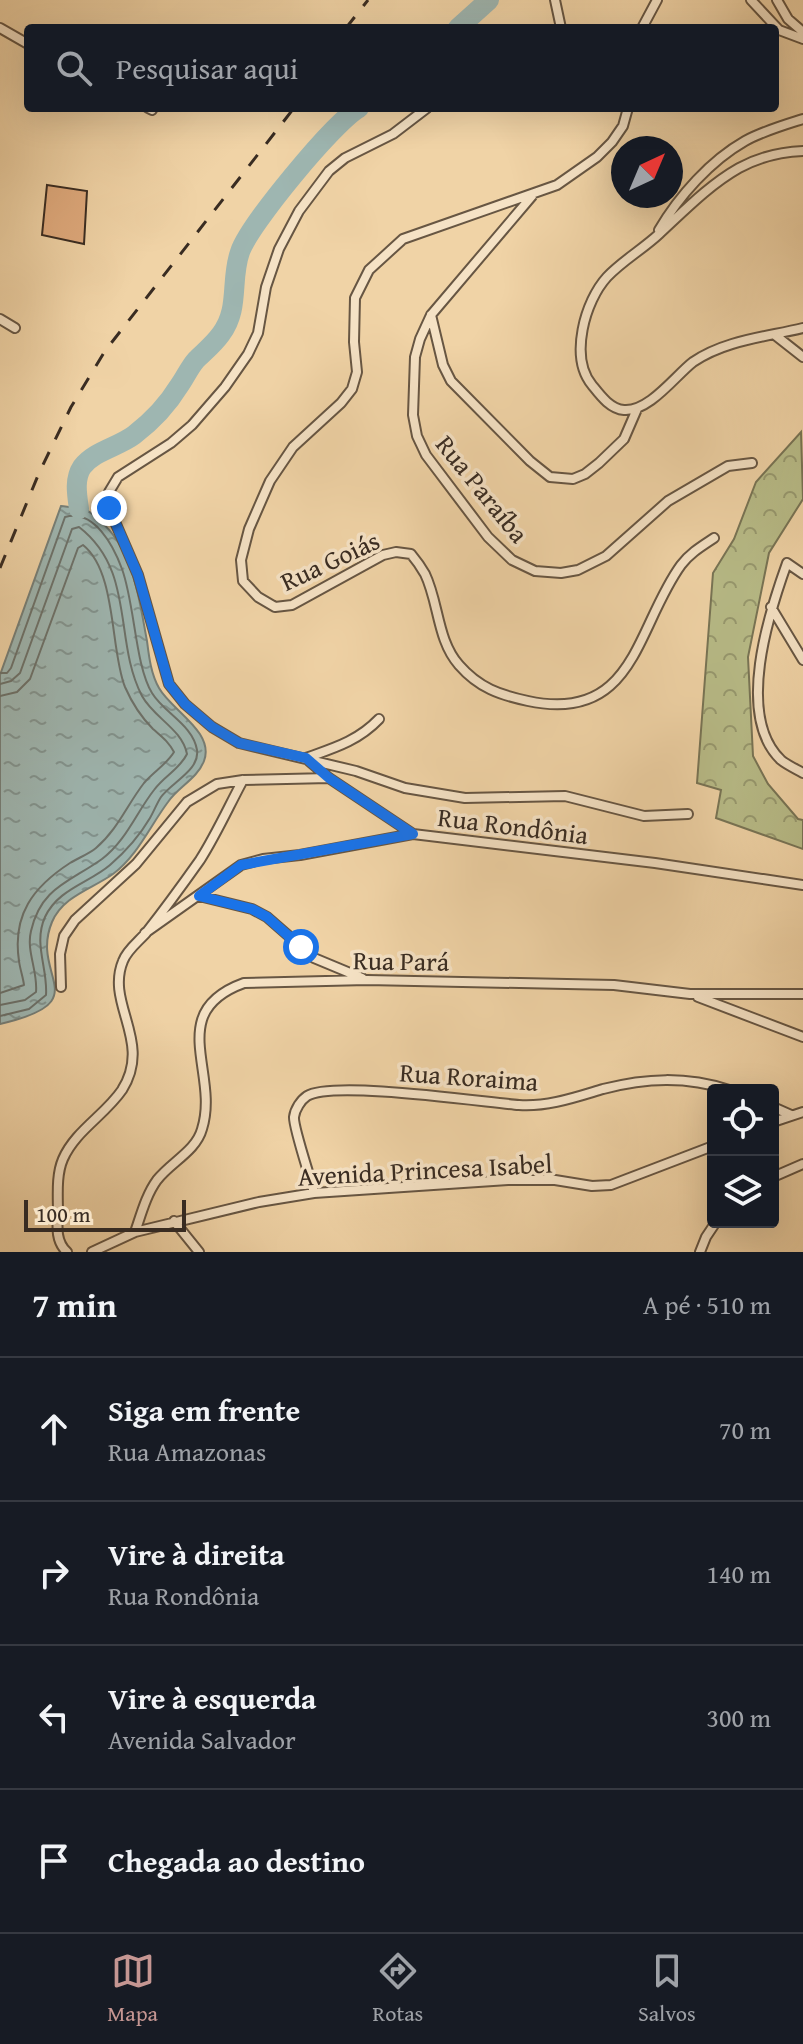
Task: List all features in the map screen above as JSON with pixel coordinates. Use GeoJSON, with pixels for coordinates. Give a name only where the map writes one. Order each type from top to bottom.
{"type":"FeatureCollection","features":[{"type":"Feature","properties":{"kind":"street"},"geometry":{"type":"LineString","coordinates":[[555,0],[560,24]]}},
{"type":"Feature","properties":{"kind":"street"},"geometry":{"type":"LineString","coordinates":[[644,24],[657,0]]}},
{"type":"Feature","properties":{"kind":"street"},"geometry":{"type":"LineString","coordinates":[[751,0],[773,24]]}},
{"type":"Feature","properties":{"kind":"street"},"geometry":{"type":"LineString","coordinates":[[777,0],[788,19],[803,32]]}},
{"type":"Feature","properties":{"kind":"street"},"geometry":{"type":"LineString","coordinates":[[0,28],[24,42]]}},
{"type":"Feature","properties":{"kind":"street"},"geometry":{"type":"LineString","coordinates":[[779,30],[803,39]]}},
{"type":"Feature","properties":{"kind":"street"},"geometry":{"type":"LineString","coordinates":[[422,112],[393,134],[359,150],[329,171],[299,211],[279,249],[266,287],[258,333],[248,354],[192,425],[171,443],[118,477],[109,492],[109,508],[138,575],[169,684],[185,704],[212,727],[239,743],[356,771],[405,788],[465,798],[548,794],[644,816],[688,814]]}},
{"type":"Feature","properties":{"kind":"street"},"geometry":{"type":"LineString","coordinates":[[533,194],[557,185],[597,157],[618,134],[626,112]]}},
{"type":"Feature","properties":{"kind":"street"},"geometry":{"type":"LineString","coordinates":[[655,239],[684,193],[722,157],[744,142],[803,119]]}},
{"type":"Feature","properties":{"kind":"street"},"geometry":{"type":"LineString","coordinates":[[637,409],[622,410],[608,404],[586,378],[581,364],[590,304],[606,278],[655,239],[704,193],[738,168],[784,152],[803,151]]}},
{"type":"Feature","properties":{"kind":"street","name":"Rua Paraíba"},"geometry":{"type":"LineString","coordinates":[[533,194],[431,315],[415,357],[413,415],[417,436],[426,455],[488,537],[512,560],[535,571],[561,573],[589,567],[606,556],[668,501],[728,466],[752,463]]}},
{"type":"Feature","properties":{"kind":"street","name":"Rua Goiás"},"geometry":{"type":"LineString","coordinates":[[533,194],[403,239],[369,270],[355,298],[357,372],[352,389],[293,447],[270,481],[249,529],[241,560],[243,581],[258,597],[275,607],[292,605],[383,555],[396,552],[411,554],[424,572],[442,635],[457,663],[478,683],[497,695],[560,705],[598,694],[618,680],[632,662],[680,567],[692,552],[714,538]]}},
{"type":"Feature","properties":{"kind":"street"},"geometry":{"type":"LineString","coordinates":[[431,315],[443,365],[451,381],[530,461],[550,477],[573,479],[585,474],[624,439],[637,409],[693,363],[745,340],[803,328]]}},
{"type":"Feature","properties":{"kind":"street"},"geometry":{"type":"LineString","coordinates":[[0,319],[15,328]]}},
{"type":"Feature","properties":{"kind":"street"},"geometry":{"type":"LineString","coordinates":[[775,335],[803,357]]}},
{"type":"Feature","properties":{"kind":"street"},"geometry":{"type":"LineString","coordinates":[[803,574],[787,563],[771,607],[758,689],[760,715],[767,740],[782,760],[803,773]]}},
{"type":"Feature","properties":{"kind":"street"},"geometry":{"type":"LineString","coordinates":[[771,607],[803,660]]}},
{"type":"Feature","properties":{"kind":"street"},"geometry":{"type":"LineString","coordinates":[[306,758],[354,740],[379,719]]}},
{"type":"Feature","properties":{"kind":"street"},"geometry":{"type":"LineString","coordinates":[[306,758],[329,778],[413,834]]}},
{"type":"Feature","properties":{"kind":"street"},"geometry":{"type":"LineString","coordinates":[[61,987],[64,936],[75,920],[136,864],[187,802],[217,784],[243,780],[329,778]]}},
{"type":"Feature","properties":{"kind":"street","name":"Rua Rondônia"},"geometry":{"type":"LineString","coordinates":[[67,1252],[59,1241],[57,1229],[58,1178],[62,1159],[121,1090],[131,1067],[134,1045],[120,993],[119,975],[123,958],[201,858],[243,780]]}},
{"type":"Feature","properties":{"kind":"street","name":"Rua Rondônia"},"geometry":{"type":"LineString","coordinates":[[145,933],[241,865],[413,834],[655,863],[803,885]]}},
{"type":"Feature","properties":{"kind":"street"},"geometry":{"type":"LineString","coordinates":[[199,896],[252,909],[267,917],[314,958],[367,980]]}},
{"type":"Feature","properties":{"kind":"street","name":"Rua Pará"},"geometry":{"type":"LineString","coordinates":[[135,1232],[155,1183],[188,1150],[203,1129],[205,1110],[199,1034],[204,1015],[211,1003],[226,990],[244,983],[367,980],[614,985],[690,994],[803,994]]}},
{"type":"Feature","properties":{"kind":"street"},"geometry":{"type":"LineString","coordinates":[[690,994],[803,1037]]}},
{"type":"Feature","properties":{"kind":"street","name":"Rua Roraima"},"geometry":{"type":"LineString","coordinates":[[314,1193],[294,1118],[299,1104],[307,1096],[321,1091],[372,1091],[521,1105],[567,1100],[645,1080],[679,1079],[710,1084]]}},
{"type":"Feature","properties":{"kind":"street"},"geometry":{"type":"LineString","coordinates":[[779,1110],[792,1115]]}},
{"type":"Feature","properties":{"kind":"street"},"geometry":{"type":"LineString","coordinates":[[779,1120],[803,1112]]}},
{"type":"Feature","properties":{"kind":"street","name":"Avenida Princesa Isabel"},"geometry":{"type":"LineString","coordinates":[[135,1232],[174,1221],[314,1193],[522,1179],[611,1185],[707,1148]]}},
{"type":"Feature","properties":{"kind":"street"},"geometry":{"type":"LineString","coordinates":[[779,1174],[803,1164]]}},
{"type":"Feature","properties":{"kind":"street"},"geometry":{"type":"LineString","coordinates":[[174,1221],[199,1252]]}},
{"type":"Feature","properties":{"kind":"street"},"geometry":{"type":"LineString","coordinates":[[700,1252],[712,1228]]}},
{"type":"Feature","properties":{"kind":"street"},"geometry":{"type":"LineString","coordinates":[[92,1252],[135,1232]]}},
{"type":"Feature","properties":{"kind":"green space"},"geometry":{"type":"Polygon","coordinates":[[[801,432],[803,499],[769,553],[748,657],[753,756],[768,784],[798,819],[803,820],[803,849],[716,818],[721,790],[697,783],[713,573],[734,539],[756,482],[801,432]]]}},
{"type":"Feature","properties":{"kind":"water"},"geometry":{"type":"Polygon","coordinates":[[[61,506],[91,513],[120,545],[138,592],[156,683],[198,731],[206,750],[201,767],[161,811],[130,858],[113,874],[71,899],[57,913],[47,941],[54,996],[47,1006],[0,1024],[0,675],[61,506]]]}},
{"type":"Feature","properties":{"kind":"building"},"geometry":{"type":"Polygon","coordinates":[[[47,185],[87,191],[84,244],[42,235],[47,185]]]}},
{"type":"Feature","properties":{"kind":"waterway"},"geometry":{"type":"LineString","coordinates":[[462,24],[489,0]]}},
{"type":"Feature","properties":{"kind":"waterway"},"geometry":{"type":"LineString","coordinates":[[79,509],[77,482],[82,467],[147,424],[170,399],[196,360],[218,338],[231,315],[237,263],[247,239],[275,198],[331,133],[354,112]]}},
{"type":"Feature","properties":{"kind":"railway"},"geometry":{"type":"LineString","coordinates":[[349,24],[368,0]]}},
{"type":"Feature","properties":{"kind":"railway"},"geometry":{"type":"LineString","coordinates":[[0,568],[39,473],[71,407],[105,351],[291,112]]}},
{"type":"Feature","properties":{"kind":"route"},"geometry":{"type":"LineString","coordinates":[[109,508],[138,575],[169,684],[185,704],[212,727],[239,743],[306,758],[329,778],[413,834],[241,865],[199,896],[252,909],[267,917],[301,947]]}}]}
